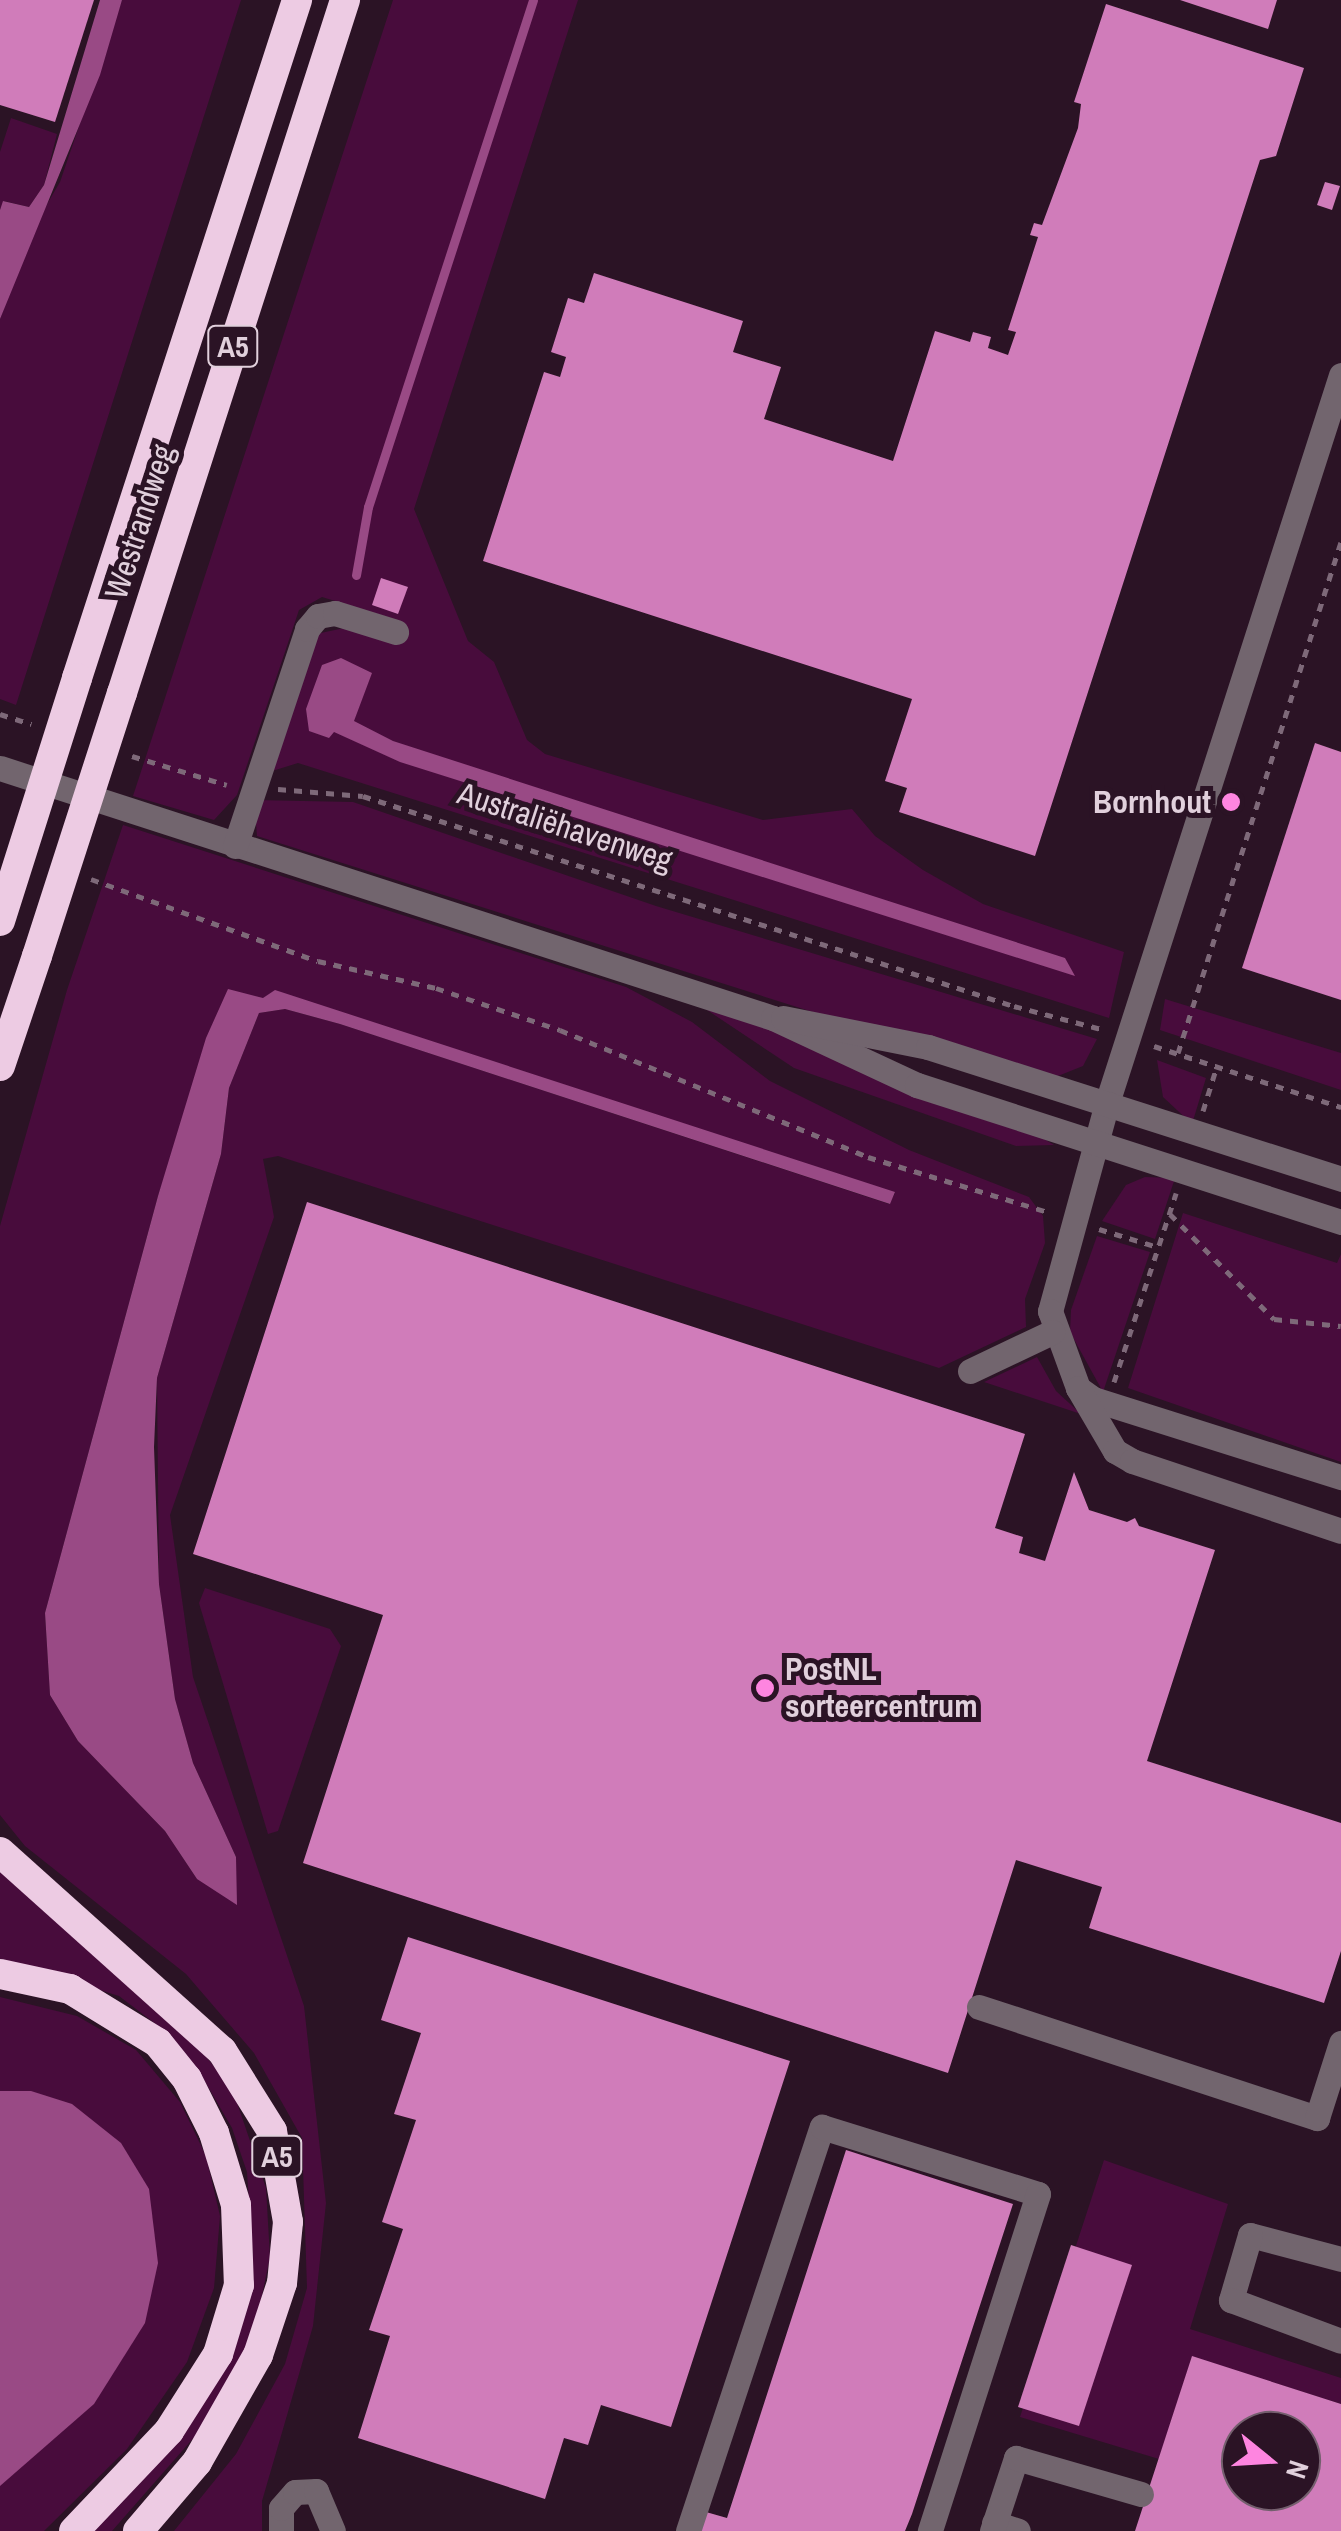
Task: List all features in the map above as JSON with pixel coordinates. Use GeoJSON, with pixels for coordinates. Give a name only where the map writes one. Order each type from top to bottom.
{"type":"FeatureCollection","features":[{"type":"Feature","properties":{"kind":"highway","name":"Westrandweg"},"geometry":{"type":"LineString","coordinates":[[0,920],[297,0]]}},
{"type":"Feature","properties":{"kind":"highway","name":"Westrandweg"},"geometry":{"type":"LineString","coordinates":[[0,1066],[345,0]]}},
{"type":"Feature","properties":{"kind":"highway","name":"A5"},"geometry":{"type":"LineString","coordinates":[[0,883],[23,850]]}},
{"type":"Feature","properties":{"kind":"highway","name":"A5"},"geometry":{"type":"LineString","coordinates":[[0,1852],[222,2052],[272,2132],[288,2222],[282,2283],[258,2355],[196,2462],[138,2531]]}},
{"type":"Feature","properties":{"kind":"highway","name":"A5"},"geometry":{"type":"LineString","coordinates":[[0,1974],[70,1989],[158,2043],[187,2079],[214,2133],[236,2205],[239,2284],[218,2354],[169,2431],[74,2531]]}},
{"type":"Feature","properties":{"kind":"street"},"geometry":{"type":"LineString","coordinates":[[1341,375],[1107,1103],[1101,1143],[1051,1302],[1052,1332],[1078,1388],[1115,1451],[1132,1461],[1341,1531]]}},
{"type":"Feature","properties":{"kind":"street"},"geometry":{"type":"LineString","coordinates":[[235,846],[250,787],[307,629],[318,616],[335,613],[396,632]]}},
{"type":"Feature","properties":{"kind":"street"},"geometry":{"type":"LineString","coordinates":[[0,768],[773,1018],[861,1064],[1341,1222]]}},
{"type":"Feature","properties":{"kind":"street"},"geometry":{"type":"LineString","coordinates":[[773,1018],[864,1030],[1107,1103],[1341,1180]]}},
{"type":"Feature","properties":{"kind":"street"},"geometry":{"type":"LineString","coordinates":[[970,1370],[1052,1332]]}},
{"type":"Feature","properties":{"kind":"street"},"geometry":{"type":"LineString","coordinates":[[1078,1388],[1107,1405],[1341,1477]]}},
{"type":"Feature","properties":{"kind":"street"},"geometry":{"type":"LineString","coordinates":[[978,2007],[1317,2118],[1341,2044]]}},
{"type":"Feature","properties":{"kind":"street"},"geometry":{"type":"LineString","coordinates":[[688,2531],[822,2127],[1038,2194],[930,2531]]}},
{"type":"Feature","properties":{"kind":"street"},"geometry":{"type":"LineString","coordinates":[[1341,2259],[1250,2235],[1231,2300],[1341,2341]]}},
{"type":"Feature","properties":{"kind":"street"},"geometry":{"type":"LineString","coordinates":[[1001,2528],[1016,2458],[1023,2456],[1141,2494]]}},
{"type":"Feature","properties":{"kind":"street"},"geometry":{"type":"LineString","coordinates":[[281,2531],[281,2508],[295,2492],[316,2492],[333,2531]]}},
{"type":"Feature","properties":{"kind":"path"},"geometry":{"type":"LineString","coordinates":[[1178,1054],[1341,542]]}},
{"type":"Feature","properties":{"kind":"path"},"geometry":{"type":"LineString","coordinates":[[0,714],[38,726]]}},
{"type":"Feature","properties":{"kind":"path","name":"Australiëhavenweg"},"geometry":{"type":"LineString","coordinates":[[113,750],[250,787],[362,796],[1014,1006],[1104,1030]]}},
{"type":"Feature","properties":{"kind":"path"},"geometry":{"type":"LineString","coordinates":[[84,877],[318,961],[436,988],[560,1030],[868,1157],[1158,1248]]}},
{"type":"Feature","properties":{"kind":"path"},"geometry":{"type":"LineString","coordinates":[[1156,1046],[1341,1107]]}},
{"type":"Feature","properties":{"kind":"path"},"geometry":{"type":"LineString","coordinates":[[1196,1132],[1218,1066]]}},
{"type":"Feature","properties":{"kind":"path"},"geometry":{"type":"LineString","coordinates":[[1107,1405],[1184,1171]]}},
{"type":"Feature","properties":{"kind":"path"},"geometry":{"type":"LineString","coordinates":[[1169,1213],[1274,1320],[1341,1326]]}},
{"type":"Feature","properties":{"kind":"shaded area"},"geometry":{"type":"Polygon","coordinates":[[[100,0],[122,0],[100,75],[0,319],[0,210],[3,201],[29,207],[44,185],[100,0]]]}},
{"type":"Feature","properties":{"kind":"shaded area"},"geometry":{"type":"Polygon","coordinates":[[[122,0],[241,0],[16,705],[0,699],[0,319],[33,228],[60,182],[122,0]]]}},
{"type":"Feature","properties":{"kind":"shaded area"},"geometry":{"type":"Polygon","coordinates":[[[393,0],[578,0],[414,509],[468,641],[494,662],[527,740],[545,754],[763,820],[852,809],[875,836],[923,870],[983,904],[1124,952],[1109,1018],[298,763],[269,772],[316,634],[391,618],[322,597],[299,610],[237,795],[214,820],[133,796],[393,0]]]}},
{"type":"Feature","properties":{"kind":"shaded area"},"geometry":{"type":"Polygon","coordinates":[[[11,118],[57,134],[44,185],[29,207],[4,201],[0,210],[0,152],[11,118]]]}},
{"type":"Feature","properties":{"kind":"shaded area"},"geometry":{"type":"Polygon","coordinates":[[[341,658],[372,673],[354,721],[393,741],[1065,958],[1075,976],[400,762],[334,732],[329,738],[309,731],[306,709],[322,665],[341,658]]]}},
{"type":"Feature","properties":{"kind":"shaded area"},"geometry":{"type":"Polygon","coordinates":[[[254,800],[353,802],[656,906],[1097,1039],[1083,1066],[1043,1082],[974,1063],[257,836],[254,800]]]}},
{"type":"Feature","properties":{"kind":"shaded area"},"geometry":{"type":"Polygon","coordinates":[[[123,825],[626,987],[692,1022],[770,1081],[909,1150],[1029,1197],[1043,1216],[1045,1243],[1025,1299],[1026,1327],[939,1368],[278,1156],[263,1159],[274,1217],[170,1515],[193,1677],[304,2006],[326,2203],[313,2326],[262,2501],[262,2531],[174,2531],[236,2454],[285,2364],[307,2288],[302,2138],[254,2053],[186,1974],[25,1846],[0,1815],[0,1226],[67,990],[123,825]],[[228,990],[158,1196],[45,1613],[50,1695],[78,1741],[165,1831],[197,1879],[236,1857],[193,1763],[175,1699],[159,1584],[157,1378],[221,1154],[229,1088],[259,1013],[285,1009],[340,1024],[889,1204],[895,1193],[429,1041],[228,990]]]}},
{"type":"Feature","properties":{"kind":"shaded area"},"geometry":{"type":"Polygon","coordinates":[[[228,989],[263,998],[275,990],[895,1192],[890,1204],[340,1024],[285,1009],[259,1013],[229,1088],[221,1154],[157,1378],[154,1447],[159,1584],[175,1699],[193,1763],[236,1857],[237,1905],[197,1879],[165,1831],[78,1741],[50,1695],[45,1613],[158,1196],[206,1038],[228,989]]]}},
{"type":"Feature","properties":{"kind":"shaded area"},"geometry":{"type":"Polygon","coordinates":[[[1165,999],[1341,1053],[1341,1090],[1160,1030],[1165,999]]]}},
{"type":"Feature","properties":{"kind":"shaded area"},"geometry":{"type":"Polygon","coordinates":[[[706,1000],[1023,1126],[1054,1145],[1016,1146],[794,1068],[698,1004],[706,1000]]]}},
{"type":"Feature","properties":{"kind":"shaded area"},"geometry":{"type":"Polygon","coordinates":[[[1157,1060],[1206,1078],[1192,1124],[1163,1097],[1157,1060]]]}},
{"type":"Feature","properties":{"kind":"shaded area"},"geometry":{"type":"Polygon","coordinates":[[[1145,1177],[1175,1178],[1155,1239],[1102,1221],[1126,1185],[1145,1177]]]}},
{"type":"Feature","properties":{"kind":"shaded area"},"geometry":{"type":"Polygon","coordinates":[[[1183,1213],[1337,1263],[1341,1254],[1341,1462],[1128,1388],[1183,1213]]]}},
{"type":"Feature","properties":{"kind":"shaded area"},"geometry":{"type":"Polygon","coordinates":[[[1097,1236],[1150,1252],[1103,1392],[1070,1332],[1071,1310],[1097,1236]]]}},
{"type":"Feature","properties":{"kind":"shaded area"},"geometry":{"type":"Polygon","coordinates":[[[1037,1357],[1056,1391],[1081,1414],[984,1382],[1037,1357]]]}},
{"type":"Feature","properties":{"kind":"shaded area"},"geometry":{"type":"Polygon","coordinates":[[[205,1588],[330,1629],[341,1646],[278,1831],[268,1834],[199,1603],[205,1588]]]}},
{"type":"Feature","properties":{"kind":"shaded area"},"geometry":{"type":"Polygon","coordinates":[[[0,1868],[161,2002],[232,2088],[266,2188],[270,2257],[254,2334],[218,2410],[112,2531],[90,2531],[150,2470],[253,2260],[247,2172],[232,2128],[204,2080],[161,2028],[119,1996],[0,1959],[0,1868]]]}},
{"type":"Feature","properties":{"kind":"shaded area"},"geometry":{"type":"Polygon","coordinates":[[[0,1997],[77,2016],[136,2050],[180,2102],[206,2156],[220,2216],[214,2288],[187,2362],[127,2449],[44,2531],[0,2531],[0,1997]]]}},
{"type":"Feature","properties":{"kind":"shaded area"},"geometry":{"type":"Polygon","coordinates":[[[0,2091],[31,2091],[72,2104],[121,2143],[149,2189],[158,2263],[145,2323],[94,2404],[0,2486],[0,2091]]]}},
{"type":"Feature","properties":{"kind":"shaded area"},"geometry":{"type":"Polygon","coordinates":[[[1104,2160],[1228,2204],[1190,2329],[1341,2378],[1341,2404],[1192,2357],[1159,2459],[1020,2417],[1104,2160]]]}},
{"type":"Feature","properties":{"kind":"building"},"geometry":{"type":"Polygon","coordinates":[[[0,0],[94,0],[55,122],[0,105],[0,0]]]}},
{"type":"Feature","properties":{"kind":"building"},"geometry":{"type":"Polygon","coordinates":[[[1180,0],[1277,0],[1268,29],[1180,0]]]}},
{"type":"Feature","properties":{"kind":"building"},"geometry":{"type":"Polygon","coordinates":[[[1106,4],[1304,68],[1276,156],[1260,160],[1035,856],[899,812],[907,788],[885,781],[912,699],[483,561],[544,372],[560,377],[566,357],[551,352],[568,298],[584,303],[594,273],[743,321],[733,352],[781,367],[764,419],[893,461],[935,331],[970,342],[973,332],[991,337],[988,348],[1008,355],[1016,332],[1008,330],[1038,237],[1030,235],[1034,223],[1042,225],[1078,128],[1081,104],[1074,102],[1106,4]]]}},
{"type":"Feature","properties":{"kind":"building"},"geometry":{"type":"Polygon","coordinates":[[[1325,182],[1340,186],[1332,210],[1317,205],[1325,182]]]}},
{"type":"Feature","properties":{"kind":"building"},"geometry":{"type":"Polygon","coordinates":[[[381,578],[408,587],[398,614],[372,605],[381,578]]]}},
{"type":"Feature","properties":{"kind":"building"},"geometry":{"type":"Polygon","coordinates":[[[1315,743],[1341,752],[1341,1000],[1242,968],[1315,743]]]}},
{"type":"Feature","properties":{"kind":"building","name":"PostNL sorteercentrum"},"geometry":{"type":"Polygon","coordinates":[[[307,1202],[1025,1434],[995,1528],[1023,1537],[1019,1553],[1045,1561],[1074,1472],[1089,1510],[1127,1522],[1135,1518],[1139,1526],[1215,1550],[1147,1761],[1341,1823],[1341,1951],[1324,2003],[1089,1928],[1102,1887],[1016,1860],[948,2073],[303,1863],[383,1615],[193,1554],[307,1202]]]}},
{"type":"Feature","properties":{"kind":"building"},"geometry":{"type":"Polygon","coordinates":[[[408,1937],[790,2061],[671,2427],[601,2405],[588,2445],[564,2438],[545,2499],[358,2438],[390,2336],[369,2330],[403,2229],[382,2222],[416,2120],[394,2114],[421,2033],[381,2020],[408,1937]]]}},
{"type":"Feature","properties":{"kind":"building"},"geometry":{"type":"Polygon","coordinates":[[[846,2150],[1013,2204],[912,2514],[905,2531],[700,2531],[706,2512],[727,2518],[846,2150]]]}},
{"type":"Feature","properties":{"kind":"building"},"geometry":{"type":"Polygon","coordinates":[[[1071,2245],[1132,2265],[1079,2426],[1018,2407],[1071,2245]]]}},
{"type":"Feature","properties":{"kind":"building"},"geometry":{"type":"Polygon","coordinates":[[[1192,2356],[1341,2404],[1341,2531],[1135,2531],[1192,2356]]]}},
{"type":"Feature","properties":{"kind":"waterway"},"geometry":{"type":"LineString","coordinates":[[356,575],[368,507],[533,0]]}},
{"type":"Feature","properties":{"kind":"place","name":"Bornhout"},"geometry":{"type":"Point","coordinates":[1231,802]}},
{"type":"Feature","properties":{"kind":"place","name":"PostNL sorteercentrum"},"geometry":{"type":"Point","coordinates":[765,1688]}}]}
